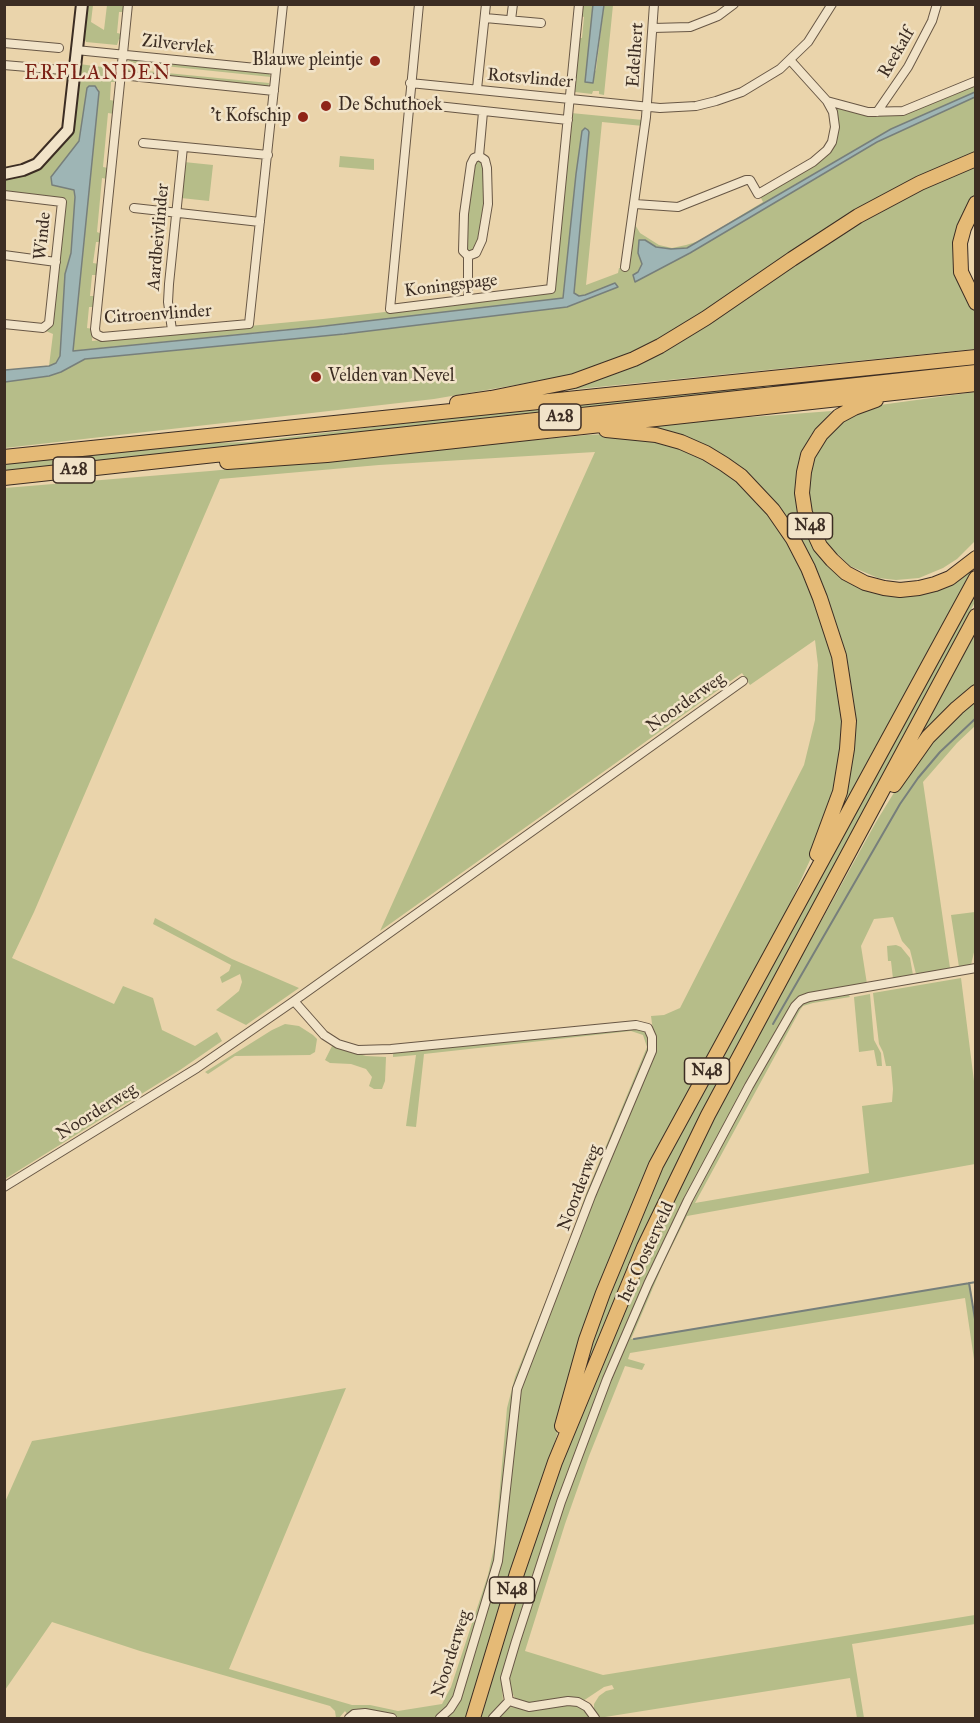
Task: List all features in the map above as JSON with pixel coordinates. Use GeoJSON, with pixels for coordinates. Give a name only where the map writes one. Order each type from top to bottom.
{"type":"FeatureCollection","features":[{"type":"Feature","properties":{"kind":"highway","name":"A28"},"geometry":{"type":"LineString","coordinates":[[354,421],[428,406],[540,389],[574,381],[634,359],[706,318],[858,216],[920,183],[975,159]]}},
{"type":"Feature","properties":{"kind":"highway"},"geometry":{"type":"LineString","coordinates":[[975,203],[964,228],[960,243],[960,257],[961,272],[975,303]]}},
{"type":"Feature","properties":{"kind":"highway","name":"A28"},"geometry":{"type":"LineString","coordinates":[[4,457],[975,357]]}},
{"type":"Feature","properties":{"kind":"highway","name":"A28"},"geometry":{"type":"LineString","coordinates":[[4,478],[975,372]]}},
{"type":"Feature","properties":{"kind":"highway","name":"A28"},"geometry":{"type":"LineString","coordinates":[[144,463],[252,461],[327,455],[975,384]]}},
{"type":"Feature","properties":{"kind":"highway","name":"N48"},"geometry":{"type":"LineString","coordinates":[[913,391],[854,408],[839,416],[821,434],[808,455],[804,472],[802,493],[805,513],[820,546],[832,560],[846,573],[865,583],[884,588],[920,588],[950,578],[975,558]]}},
{"type":"Feature","properties":{"kind":"highway","name":"A28"},"geometry":{"type":"LineString","coordinates":[[575,427],[656,435],[681,442],[706,453],[741,476],[773,510],[793,539],[808,568],[839,656],[848,706],[848,739],[844,773],[834,810],[792,917]]}},
{"type":"Feature","properties":{"kind":"highway","name":"N48"},"geometry":{"type":"LineString","coordinates":[[555,1462],[567,1409],[590,1329],[656,1165],[975,578]]}},
{"type":"Feature","properties":{"kind":"highway","name":"N48"},"geometry":{"type":"LineString","coordinates":[[473,1719],[517,1573],[555,1462],[634,1271],[680,1170],[975,616]]}},
{"type":"Feature","properties":{"kind":"highway","name":"N48"},"geometry":{"type":"LineString","coordinates":[[858,837],[928,737],[975,692]]}},
{"type":"Feature","properties":{"kind":"street"},"geometry":{"type":"LineString","coordinates":[[4,174],[37,164],[65,136],[68,130],[82,4]]}},
{"type":"Feature","properties":{"kind":"street","name":"Citroenvlinder"},"geometry":{"type":"LineString","coordinates":[[128,4],[96,334],[102,337],[249,324],[283,4]]}},
{"type":"Feature","properties":{"kind":"street","name":"Koningspage"},"geometry":{"type":"LineString","coordinates":[[418,4],[390,309],[551,289],[579,4]]}},
{"type":"Feature","properties":{"kind":"street"},"geometry":{"type":"LineString","coordinates":[[477,89],[486,4]]}},
{"type":"Feature","properties":{"kind":"street"},"geometry":{"type":"LineString","coordinates":[[511,20],[513,4]]}},
{"type":"Feature","properties":{"kind":"street","name":"Edelhert"},"geometry":{"type":"LineString","coordinates":[[625,267],[647,107],[654,4]]}},
{"type":"Feature","properties":{"kind":"street"},"geometry":{"type":"LineString","coordinates":[[653,28],[690,27],[718,16],[734,4]]}},
{"type":"Feature","properties":{"kind":"street","name":"Rotsvlinder"},"geometry":{"type":"LineString","coordinates":[[410,83],[647,107],[696,105],[731,96],[762,81],[790,60],[818,29],[832,4]]}},
{"type":"Feature","properties":{"kind":"street","name":"Reekalf"},"geometry":{"type":"LineString","coordinates":[[877,112],[917,53],[937,4]]}},
{"type":"Feature","properties":{"kind":"street"},"geometry":{"type":"LineString","coordinates":[[485,18],[541,23]]}},
{"type":"Feature","properties":{"kind":"street"},"geometry":{"type":"LineString","coordinates":[[4,43],[59,48]]}},
{"type":"Feature","properties":{"kind":"street","name":"Zilvervlek"},"geometry":{"type":"LineString","coordinates":[[76,50],[276,70]]}},
{"type":"Feature","properties":{"kind":"street"},"geometry":{"type":"LineString","coordinates":[[635,204],[678,207],[746,180],[750,180],[758,194],[813,162],[827,150],[832,142],[835,127],[833,112],[827,101],[790,60]]}},
{"type":"Feature","properties":{"kind":"street"},"geometry":{"type":"LineString","coordinates":[[4,65],[74,71]]}},
{"type":"Feature","properties":{"kind":"street"},"geometry":{"type":"LineString","coordinates":[[121,75],[274,91]]}},
{"type":"Feature","properties":{"kind":"street"},"geometry":{"type":"LineString","coordinates":[[827,101],[859,111],[903,111],[975,81]]}},
{"type":"Feature","properties":{"kind":"street"},"geometry":{"type":"LineString","coordinates":[[409,104],[568,120]]}},
{"type":"Feature","properties":{"kind":"street"},"geometry":{"type":"LineString","coordinates":[[479,156],[483,112]]}},
{"type":"Feature","properties":{"kind":"street"},"geometry":{"type":"LineString","coordinates":[[143,143],[268,155]]}},
{"type":"Feature","properties":{"kind":"street","name":"Aardbeivlinder"},"geometry":{"type":"LineString","coordinates":[[172,330],[168,302],[169,284],[183,147]]}},
{"type":"Feature","properties":{"kind":"street"},"geometry":{"type":"LineString","coordinates":[[468,299],[468,256],[464,251],[466,192],[471,164],[474,158],[479,156]]}},
{"type":"Feature","properties":{"kind":"street"},"geometry":{"type":"LineString","coordinates":[[468,256],[476,253],[482,240],[489,204],[487,168],[485,160],[479,156]]}},
{"type":"Feature","properties":{"kind":"street","name":"Winde"},"geometry":{"type":"LineString","coordinates":[[4,195],[62,202],[49,323],[43,328],[4,324]]}},
{"type":"Feature","properties":{"kind":"street"},"geometry":{"type":"LineString","coordinates":[[134,208],[260,222]]}},
{"type":"Feature","properties":{"kind":"street"},"geometry":{"type":"LineString","coordinates":[[4,255],[56,262]]}},
{"type":"Feature","properties":{"kind":"street","name":"Noorderweg"},"geometry":{"type":"LineString","coordinates":[[4,1187],[197,1068],[743,681]]}},
{"type":"Feature","properties":{"kind":"street","name":"het Oosterveld"},"geometry":{"type":"LineString","coordinates":[[509,1701],[505,1679],[516,1641],[561,1502],[607,1379],[640,1301],[688,1200],[754,1076],[795,1006],[808,997],[975,968]]}},
{"type":"Feature","properties":{"kind":"street","name":"Noorderweg"},"geometry":{"type":"LineString","coordinates":[[294,1001],[324,1035],[339,1044],[358,1050],[391,1049],[636,1025],[648,1028],[652,1037],[651,1054],[591,1196],[517,1389],[498,1561],[457,1698],[440,1719]]}},
{"type":"Feature","properties":{"kind":"street"},"geometry":{"type":"LineString","coordinates":[[493,1719],[509,1701],[529,1707],[568,1701],[578,1702],[587,1707],[595,1719]]}},
{"type":"Feature","properties":{"kind":"street"},"geometry":{"type":"LineString","coordinates":[[349,1719],[357,1713],[368,1713],[392,1719]]}},
{"type":"Feature","properties":{"kind":"green space"},"geometry":{"type":"Polygon","coordinates":[[[87,5],[93,5],[91,22],[104,30],[107,5],[125,5],[124,12],[119,12],[117,33],[122,34],[122,39],[119,39],[117,45],[86,42],[84,38],[87,5]]]}},
{"type":"Feature","properties":{"kind":"green space"},"geometry":{"type":"Polygon","coordinates":[[[582,5],[593,5],[585,82],[596,70],[604,5],[613,5],[604,95],[599,94],[599,91],[593,91],[592,94],[574,90],[579,38],[582,38],[584,17],[581,16],[582,5]]]}},
{"type":"Feature","properties":{"kind":"green space"},"geometry":{"type":"Polygon","coordinates":[[[132,59],[268,72],[271,77],[126,62],[132,59]]]}},
{"type":"Feature","properties":{"kind":"green space"},"geometry":{"type":"Polygon","coordinates":[[[79,64],[118,69],[117,82],[111,82],[110,100],[115,101],[114,114],[108,113],[103,167],[108,168],[107,179],[102,178],[97,232],[102,234],[101,242],[96,242],[93,263],[99,264],[98,275],[92,275],[90,296],[96,296],[95,307],[89,307],[87,328],[93,329],[92,341],[323,319],[553,293],[571,113],[643,120],[643,126],[602,122],[586,285],[618,273],[619,268],[626,268],[634,223],[640,233],[659,245],[672,248],[699,241],[687,248],[671,249],[656,247],[645,240],[638,253],[642,264],[635,281],[690,253],[877,142],[975,97],[975,154],[662,337],[624,356],[562,377],[434,399],[5,448],[5,382],[49,376],[85,359],[344,334],[567,307],[618,287],[615,283],[585,295],[579,296],[574,293],[589,132],[576,174],[563,298],[420,316],[72,351],[99,92],[98,88],[87,88],[79,141],[52,185],[74,190],[75,197],[71,253],[65,274],[60,356],[56,363],[49,366],[53,334],[46,331],[53,323],[65,200],[5,192],[5,177],[40,167],[67,140],[72,131],[79,64]]]}},
{"type":"Feature","properties":{"kind":"green space"},"geometry":{"type":"Polygon","coordinates":[[[126,69],[269,83],[268,88],[126,73],[126,69]]]}},
{"type":"Feature","properties":{"kind":"green space"},"geometry":{"type":"Polygon","coordinates":[[[975,84],[975,92],[891,129],[699,241],[763,202],[760,196],[821,161],[831,149],[835,108],[863,114],[895,115],[975,84]]]}},
{"type":"Feature","properties":{"kind":"green space"},"geometry":{"type":"Polygon","coordinates":[[[340,156],[374,159],[374,170],[339,167],[340,156]]]}},
{"type":"Feature","properties":{"kind":"green space"},"geometry":{"type":"Polygon","coordinates":[[[477,160],[482,162],[486,183],[484,222],[475,250],[471,253],[466,250],[468,206],[474,164],[477,160]]]}},
{"type":"Feature","properties":{"kind":"green space"},"geometry":{"type":"Polygon","coordinates":[[[184,162],[213,165],[209,201],[181,198],[184,162]]]}},
{"type":"Feature","properties":{"kind":"green space"},"geometry":{"type":"Polygon","coordinates":[[[975,163],[975,199],[964,217],[966,298],[975,311],[975,349],[529,394],[595,378],[906,193],[975,163]]]}},
{"type":"Feature","properties":{"kind":"green space"},"geometry":{"type":"Polygon","coordinates":[[[941,370],[5,474],[4,464],[213,443],[248,442],[466,416],[941,370]]]}},
{"type":"Feature","properties":{"kind":"green space"},"geometry":{"type":"Polygon","coordinates":[[[975,392],[975,541],[957,559],[919,578],[896,580],[878,578],[850,566],[826,543],[816,527],[810,509],[809,469],[823,437],[858,408],[975,392]]]}},
{"type":"Feature","properties":{"kind":"green space"},"geometry":{"type":"Polygon","coordinates":[[[832,411],[811,435],[802,454],[797,476],[798,512],[804,530],[813,547],[828,564],[887,592],[975,565],[843,811],[828,844],[846,790],[840,638],[819,580],[732,462],[690,438],[645,425],[832,411]]]}},
{"type":"Feature","properties":{"kind":"green space"},"geometry":{"type":"Polygon","coordinates":[[[628,433],[661,440],[703,457],[733,477],[776,523],[816,603],[831,654],[840,701],[842,734],[839,775],[821,836],[784,917],[659,1151],[631,1209],[581,1349],[549,1463],[468,1718],[445,1718],[453,1710],[498,1568],[518,1392],[593,1197],[655,1046],[651,1016],[664,1015],[680,1008],[804,765],[815,720],[818,665],[815,640],[750,685],[742,673],[380,931],[595,452],[379,465],[220,479],[34,912],[12,958],[114,1004],[123,986],[153,998],[162,1030],[195,1046],[217,1032],[222,1041],[180,1070],[5,1179],[5,488],[628,433]]]}},
{"type":"Feature","properties":{"kind":"green space"},"geometry":{"type":"Polygon","coordinates":[[[975,581],[975,602],[771,987],[574,1410],[587,1347],[658,1170],[975,581]]]}},
{"type":"Feature","properties":{"kind":"green space"},"geometry":{"type":"Polygon","coordinates":[[[975,630],[975,687],[897,773],[975,630]]]}},
{"type":"Feature","properties":{"kind":"green space"},"geometry":{"type":"Polygon","coordinates":[[[975,698],[975,726],[923,782],[950,968],[916,974],[910,950],[902,941],[893,917],[874,919],[861,946],[867,984],[805,996],[716,1142],[587,1423],[502,1682],[503,1702],[489,1718],[477,1718],[516,1590],[579,1409],[682,1173],[876,822],[903,778],[933,739],[975,698]]]}},
{"type":"Feature","properties":{"kind":"green space"},"geometry":{"type":"Polygon","coordinates":[[[975,912],[975,948],[971,965],[959,967],[951,915],[975,912]]]}},
{"type":"Feature","properties":{"kind":"green space"},"geometry":{"type":"Polygon","coordinates":[[[155,918],[232,959],[299,988],[246,1025],[216,1010],[239,991],[242,982],[240,974],[222,983],[220,977],[229,971],[231,965],[153,924],[155,918]]]}},
{"type":"Feature","properties":{"kind":"green space"},"geometry":{"type":"Polygon","coordinates":[[[887,946],[901,947],[910,958],[913,975],[893,979],[887,946]]]}},
{"type":"Feature","properties":{"kind":"green space"},"geometry":{"type":"Polygon","coordinates":[[[961,978],[975,1089],[975,1164],[687,1216],[664,1262],[631,1339],[970,1283],[975,1320],[975,1366],[965,1298],[630,1353],[628,1359],[645,1364],[642,1370],[625,1366],[565,1524],[525,1651],[603,1675],[975,1615],[975,1624],[852,1644],[864,1718],[857,1718],[850,1678],[605,1718],[598,1718],[594,1704],[599,1696],[614,1689],[612,1685],[604,1687],[583,1701],[528,1704],[516,1700],[509,1687],[508,1677],[562,1503],[623,1346],[701,1179],[796,1007],[803,1001],[848,994],[850,997],[803,1006],[695,1203],[869,1173],[862,1106],[892,1102],[893,1089],[891,1066],[886,1066],[879,1044],[873,993],[961,978]]]}},
{"type":"Feature","properties":{"kind":"green space"},"geometry":{"type":"Polygon","coordinates":[[[870,994],[874,1040],[881,1053],[882,1066],[877,1066],[874,1050],[859,1052],[854,997],[870,994]]]}},
{"type":"Feature","properties":{"kind":"green space"},"geometry":{"type":"Polygon","coordinates":[[[285,1024],[299,1026],[313,1035],[317,1039],[315,1052],[310,1055],[235,1056],[208,1074],[205,1072],[272,1030],[285,1024]]]}},
{"type":"Feature","properties":{"kind":"green space"},"geometry":{"type":"Polygon","coordinates":[[[639,1028],[647,1033],[651,1047],[515,1388],[496,1561],[454,1695],[439,1716],[402,1718],[373,1711],[348,1715],[345,1711],[339,1718],[336,1718],[335,1711],[330,1706],[140,1651],[52,1622],[5,1690],[5,1502],[32,1441],[346,1388],[229,1669],[352,1705],[370,1705],[398,1711],[442,1704],[451,1687],[488,1575],[495,1543],[507,1408],[515,1377],[564,1256],[586,1194],[647,1047],[643,1035],[631,1031],[424,1054],[416,1127],[406,1126],[416,1055],[393,1057],[393,1054],[396,1051],[639,1028]]]}},
{"type":"Feature","properties":{"kind":"green space"},"geometry":{"type":"Polygon","coordinates":[[[332,1046],[366,1056],[386,1057],[385,1081],[382,1089],[369,1086],[372,1077],[366,1069],[351,1064],[330,1063],[325,1060],[332,1046]]]}},
{"type":"Feature","properties":{"kind":"green space"},"geometry":{"type":"Polygon","coordinates":[[[573,1704],[585,1710],[591,1718],[496,1718],[511,1707],[531,1710],[573,1704]]]}},
{"type":"Feature","properties":{"kind":"water"},"geometry":{"type":"Polygon","coordinates":[[[593,4],[604,5],[593,83],[585,82],[593,4]]]}},
{"type":"Feature","properties":{"kind":"water"},"geometry":{"type":"Polygon","coordinates":[[[89,86],[95,86],[99,92],[73,351],[316,327],[563,298],[576,174],[582,131],[585,128],[589,132],[574,293],[579,296],[585,295],[615,283],[618,287],[567,307],[344,334],[85,359],[49,376],[5,382],[5,370],[49,366],[56,363],[60,356],[65,274],[71,253],[75,197],[74,190],[52,185],[51,177],[79,141],[89,86]]]}},
{"type":"Feature","properties":{"kind":"water"},"geometry":{"type":"Polygon","coordinates":[[[975,92],[975,97],[877,142],[690,253],[635,282],[633,275],[638,272],[642,264],[638,253],[639,240],[645,240],[656,247],[687,248],[891,129],[975,92]]]}},
{"type":"Feature","properties":{"kind":"waterway"},"geometry":{"type":"LineString","coordinates":[[773,1024],[900,804],[940,752],[976,718]]}},
{"type":"Feature","properties":{"kind":"waterway"},"geometry":{"type":"LineString","coordinates":[[634,1339],[976,1282]]}},
{"type":"Feature","properties":{"kind":"waterway"},"geometry":{"type":"LineString","coordinates":[[969,1283],[976,1325]]}},
{"type":"Feature","properties":{"kind":"place","name":"Blauwe pleintje"},"geometry":{"type":"Point","coordinates":[375,61]}},
{"type":"Feature","properties":{"kind":"place","name":"De Schuthoek"},"geometry":{"type":"Point","coordinates":[326,106]}},
{"type":"Feature","properties":{"kind":"place","name":"'t Kofschip"},"geometry":{"type":"Point","coordinates":[303,117]}},
{"type":"Feature","properties":{"kind":"place","name":"Velden van Nevel"},"geometry":{"type":"Point","coordinates":[316,377]}},
{"type":"Feature","properties":{"kind":"district","name":"ERFLANDEN"},"geometry":{"type":"Point","coordinates":[98,74]}}]}
